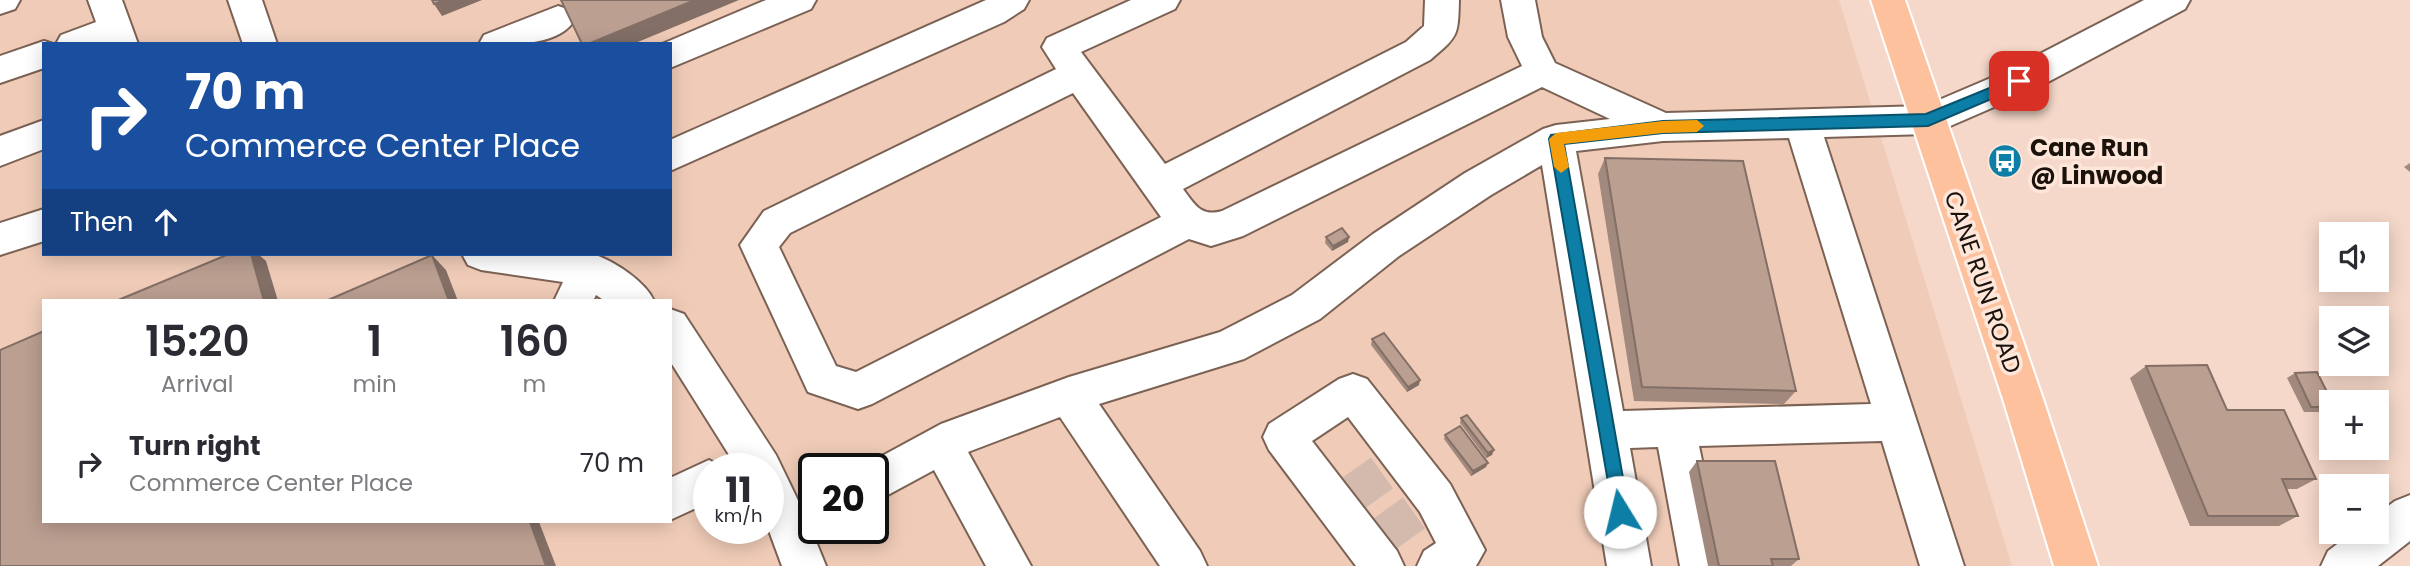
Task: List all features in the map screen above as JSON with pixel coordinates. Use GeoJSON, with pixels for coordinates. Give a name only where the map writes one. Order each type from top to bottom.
{"type":"FeatureCollection","features":[{"type":"Feature","properties":{"kind":"main road","name":"CANE RUN ROAD"},"geometry":{"type":"LineString","coordinates":[[1888,0],[2023,399],[2076,566]]}},
{"type":"Feature","properties":{"kind":"street"},"geometry":{"type":"LineString","coordinates":[[245,0],[259,42]]}},
{"type":"Feature","properties":{"kind":"street"},"geometry":{"type":"LineString","coordinates":[[672,54],[799,0]]}},
{"type":"Feature","properties":{"kind":"street"},"geometry":{"type":"LineString","coordinates":[[672,155],[992,13],[1012,0]]}},
{"type":"Feature","properties":{"kind":"street"},"geometry":{"type":"LineString","coordinates":[[1163,0],[1059,47],[1186,222],[1212,230],[1230,225],[1542,72]]}},
{"type":"Feature","properties":{"kind":"street"},"geometry":{"type":"LineString","coordinates":[[1159,184],[1418,51],[1441,31],[1441,0]]}},
{"type":"Feature","properties":{"kind":"street"},"geometry":{"type":"LineString","coordinates":[[1518,0],[1525,37],[1542,72],[1663,127]]}},
{"type":"Feature","properties":{"kind":"street"},"geometry":{"type":"LineString","coordinates":[[889,474],[941,443],[1069,395],[1230,347],[1306,307],[1386,245],[1546,145],[1663,127],[1928,120],[2031,76],[2173,0]]}},
{"type":"Feature","properties":{"kind":"street"},"geometry":{"type":"LineString","coordinates":[[501,42],[558,19]]}},
{"type":"Feature","properties":{"kind":"street"},"geometry":{"type":"LineString","coordinates":[[77,42],[114,24]]}},
{"type":"Feature","properties":{"kind":"street"},"geometry":{"type":"LineString","coordinates":[[0,70],[42,55]]}},
{"type":"Feature","properties":{"kind":"street"},"geometry":{"type":"LineString","coordinates":[[1079,74],[777,222],[759,245],[822,379],[858,391],[1186,222]]}},
{"type":"Feature","properties":{"kind":"street"},"geometry":{"type":"LineString","coordinates":[[1802,123],[1942,566]]}},
{"type":"Feature","properties":{"kind":"street"},"geometry":{"type":"LineString","coordinates":[[0,151],[42,135]]}},
{"type":"Feature","properties":{"kind":"street"},"geometry":{"type":"LineString","coordinates":[[1546,145],[1607,430],[1629,566]]}},
{"type":"Feature","properties":{"kind":"street"},"geometry":{"type":"LineString","coordinates":[[0,239],[42,226]]}},
{"type":"Feature","properties":{"kind":"street"},"geometry":{"type":"LineString","coordinates":[[488,256],[628,299]]}},
{"type":"Feature","properties":{"kind":"street"},"geometry":{"type":"LineString","coordinates":[[672,329],[743,453]]}},
{"type":"Feature","properties":{"kind":"street"},"geometry":{"type":"LineString","coordinates":[[1377,549],[1343,500],[1284,437],[1353,392],[1395,464],[1463,550],[1439,566]]}},
{"type":"Feature","properties":{"kind":"street"},"geometry":{"type":"LineString","coordinates":[[1069,395],[1185,566]]}},
{"type":"Feature","properties":{"kind":"street"},"geometry":{"type":"LineString","coordinates":[[1607,430],[1897,422]]}},
{"type":"Feature","properties":{"kind":"street"},"geometry":{"type":"LineString","coordinates":[[1675,428],[1702,566]]}},
{"type":"Feature","properties":{"kind":"street"},"geometry":{"type":"LineString","coordinates":[[941,443],[1009,566]]}},
{"type":"Feature","properties":{"kind":"street"},"geometry":{"type":"LineString","coordinates":[[672,499],[693,488]]}},
{"type":"Feature","properties":{"kind":"street"},"geometry":{"type":"LineString","coordinates":[[784,512],[798,531]]}},
{"type":"Feature","properties":{"kind":"street"},"geometry":{"type":"LineString","coordinates":[[2343,566],[2410,515]]}},
{"type":"Feature","properties":{"kind":"shaded area"},"geometry":{"type":"Polygon","coordinates":[[[0,0],[1839,0],[2012,566],[0,566],[0,0]]]}},
{"type":"Feature","properties":{"kind":"building"},"geometry":{"type":"Polygon","coordinates":[[[561,0],[695,0],[593,42],[581,42],[561,0]]]}},
{"type":"Feature","properties":{"kind":"building"},"geometry":{"type":"Polygon","coordinates":[[[1605,158],[1743,161],[1796,391],[1642,387],[1605,158]]]}},
{"type":"Feature","properties":{"kind":"building"},"geometry":{"type":"Polygon","coordinates":[[[1342,228],[1349,237],[1333,246],[1326,237],[1342,228]]]}},
{"type":"Feature","properties":{"kind":"building"},"geometry":{"type":"Polygon","coordinates":[[[224,256],[252,256],[263,299],[121,299],[224,256]]]}},
{"type":"Feature","properties":{"kind":"building"},"geometry":{"type":"Polygon","coordinates":[[[432,256],[448,299],[331,299],[432,256]]]}},
{"type":"Feature","properties":{"kind":"building"},"geometry":{"type":"Polygon","coordinates":[[[42,332],[42,523],[530,523],[546,566],[0,566],[0,350],[42,332]]]}},
{"type":"Feature","properties":{"kind":"building"},"geometry":{"type":"Polygon","coordinates":[[[1384,333],[1420,380],[1408,387],[1372,339],[1384,333]]]}},
{"type":"Feature","properties":{"kind":"building"},"geometry":{"type":"Polygon","coordinates":[[[2207,365],[2227,410],[2284,410],[2316,479],[2282,479],[2298,516],[2208,516],[2146,366],[2207,365]]]}},
{"type":"Feature","properties":{"kind":"building"},"geometry":{"type":"Polygon","coordinates":[[[2317,372],[2326,390],[2319,390],[2319,407],[2311,407],[2295,373],[2317,372]]]}},
{"type":"Feature","properties":{"kind":"building"},"geometry":{"type":"Polygon","coordinates":[[[1467,415],[1494,450],[1488,453],[1461,418],[1467,415]]]}},
{"type":"Feature","properties":{"kind":"building"},"geometry":{"type":"Polygon","coordinates":[[[1460,426],[1488,463],[1473,471],[1445,435],[1460,426]]]}},
{"type":"Feature","properties":{"kind":"building"},"geometry":{"type":"Polygon","coordinates":[[[1697,461],[1775,461],[1799,559],[1771,559],[1773,566],[1719,566],[1697,461]]]}},
{"type":"Feature","properties":{"kind":"tunnel"},"geometry":{"type":"LineString","coordinates":[[1351,495],[1386,470]]}},
{"type":"Feature","properties":{"kind":"tunnel"},"geometry":{"type":"LineString","coordinates":[[1383,535],[1418,510]]}},
{"type":"Feature","properties":{"kind":"slow traffic"},"geometry":{"type":"LineString","coordinates":[[1561,167],[1556,139],[1663,127],[1697,126]]}},
{"type":"Feature","properties":{"kind":"place","name":"Cane Run @ Linwood"},"geometry":{"type":"Point","coordinates":[2005,161]}},
{"type":"Feature","properties":{"kind":"route"},"geometry":{"type":"LineString","coordinates":[[1620,512],[1556,139],[1663,127],[1928,120],[2019,81]]}}]}
